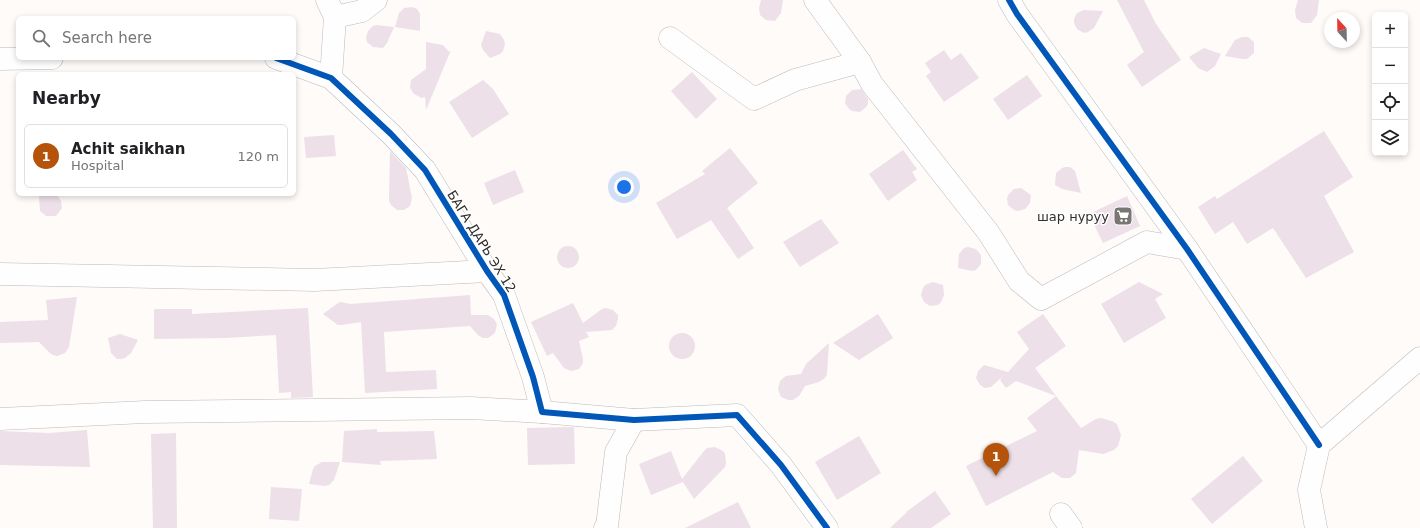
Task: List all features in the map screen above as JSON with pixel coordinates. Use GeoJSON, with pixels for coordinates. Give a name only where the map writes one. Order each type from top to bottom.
{"type":"FeatureCollection","features":[{"type":"Feature","properties":{"kind":"street"},"geometry":{"type":"LineString","coordinates":[[331,78],[331,8],[362,11],[376,0]]}},
{"type":"Feature","properties":{"kind":"street"},"geometry":{"type":"LineString","coordinates":[[815,0],[860,62],[872,84],[988,232],[1019,281],[1041,299],[1147,242],[1187,249]]}},
{"type":"Feature","properties":{"kind":"street"},"geometry":{"type":"LineString","coordinates":[[1009,0],[1017,14],[1187,249],[1319,445]]}},
{"type":"Feature","properties":{"kind":"street"},"geometry":{"type":"LineString","coordinates":[[670,38],[754,99],[795,80],[860,62]]}},
{"type":"Feature","properties":{"kind":"street"},"geometry":{"type":"LineString","coordinates":[[0,59],[16,59]]}},
{"type":"Feature","properties":{"kind":"street","name":"БАГА ДАРЬ ЭХ 12"},"geometry":{"type":"LineString","coordinates":[[282,60],[331,78],[391,134],[425,170],[487,271],[504,295],[533,377],[542,412]]}},
{"type":"Feature","properties":{"kind":"street"},"geometry":{"type":"LineString","coordinates":[[0,274],[314,280],[487,271]]}},
{"type":"Feature","properties":{"kind":"street"},"geometry":{"type":"LineString","coordinates":[[1316,528],[1309,490],[1319,445],[1420,358]]}},
{"type":"Feature","properties":{"kind":"street"},"geometry":{"type":"LineString","coordinates":[[0,419],[161,412],[471,408],[542,412],[634,420],[737,415],[781,465],[827,528]]}},
{"type":"Feature","properties":{"kind":"street"},"geometry":{"type":"LineString","coordinates":[[605,528],[607,526],[616,452],[634,420]]}},
{"type":"Feature","properties":{"kind":"building"},"geometry":{"type":"Polygon","coordinates":[[[761,0],[783,0],[781,13],[775,21],[766,20],[760,15],[759,8],[761,0]]]}},
{"type":"Feature","properties":{"kind":"building"},"geometry":{"type":"Polygon","coordinates":[[[1117,0],[1144,0],[1156,24],[1181,60],[1142,87],[1127,65],[1144,52],[1117,0]]]}},
{"type":"Feature","properties":{"kind":"building"},"geometry":{"type":"Polygon","coordinates":[[[1298,0],[1319,0],[1317,15],[1311,23],[1302,23],[1296,18],[1295,10],[1298,0]]]}},
{"type":"Feature","properties":{"kind":"building"},"geometry":{"type":"Polygon","coordinates":[[[412,7],[417,9],[420,14],[420,31],[395,27],[399,13],[404,8],[412,7]]]}},
{"type":"Feature","properties":{"kind":"building"},"geometry":{"type":"Polygon","coordinates":[[[1084,10],[1103,11],[1094,28],[1084,33],[1077,29],[1074,19],[1077,13],[1084,10]]]}},
{"type":"Feature","properties":{"kind":"building"},"geometry":{"type":"Polygon","coordinates":[[[376,25],[394,27],[387,43],[383,48],[373,47],[367,42],[366,38],[368,31],[376,25]]]}},
{"type":"Feature","properties":{"kind":"building"},"geometry":{"type":"Polygon","coordinates":[[[486,31],[500,34],[505,44],[503,51],[500,54],[490,58],[483,50],[481,45],[486,31]]]}},
{"type":"Feature","properties":{"kind":"building"},"geometry":{"type":"Polygon","coordinates":[[[1242,37],[1248,37],[1254,42],[1254,53],[1247,59],[1225,56],[1235,40],[1242,37]]]}},
{"type":"Feature","properties":{"kind":"building"},"geometry":{"type":"Polygon","coordinates":[[[426,42],[443,45],[449,52],[451,50],[426,110],[425,97],[422,98],[414,94],[410,88],[411,80],[426,69],[426,42]]]}},
{"type":"Feature","properties":{"kind":"building"},"geometry":{"type":"Polygon","coordinates":[[[1204,48],[1221,54],[1215,66],[1207,72],[1198,68],[1189,57],[1204,48]]]}},
{"type":"Feature","properties":{"kind":"building"},"geometry":{"type":"Polygon","coordinates":[[[944,50],[951,60],[961,53],[979,78],[944,102],[926,76],[931,72],[925,63],[944,50]]]}},
{"type":"Feature","properties":{"kind":"building"},"geometry":{"type":"Polygon","coordinates":[[[692,72],[717,99],[696,119],[671,91],[692,72]]]}},
{"type":"Feature","properties":{"kind":"building"},"geometry":{"type":"Polygon","coordinates":[[[1027,75],[1042,96],[1008,120],[993,99],[1027,75]]]}},
{"type":"Feature","properties":{"kind":"building"},"geometry":{"type":"Polygon","coordinates":[[[483,80],[493,89],[509,114],[472,138],[449,102],[483,80]]]}},
{"type":"Feature","properties":{"kind":"building"},"geometry":{"type":"Polygon","coordinates":[[[861,89],[868,99],[868,104],[860,112],[852,111],[845,103],[846,96],[852,90],[861,89]]]}},
{"type":"Feature","properties":{"kind":"building"},"geometry":{"type":"Polygon","coordinates":[[[1324,131],[1353,177],[1324,196],[1354,252],[1306,278],[1273,228],[1247,244],[1233,222],[1215,234],[1198,207],[1215,196],[1217,199],[1324,131]]]}},
{"type":"Feature","properties":{"kind":"building"},"geometry":{"type":"Polygon","coordinates":[[[334,135],[336,156],[306,158],[304,137],[334,135]]]}},
{"type":"Feature","properties":{"kind":"building"},"geometry":{"type":"Polygon","coordinates":[[[730,148],[758,183],[727,208],[754,248],[738,259],[711,220],[677,239],[656,203],[705,174],[702,171],[730,148]]]}},
{"type":"Feature","properties":{"kind":"building"},"geometry":{"type":"Polygon","coordinates":[[[903,150],[917,169],[912,172],[917,180],[888,201],[869,174],[903,150]]]}},
{"type":"Feature","properties":{"kind":"building"},"geometry":{"type":"Polygon","coordinates":[[[390,151],[406,168],[412,198],[410,206],[404,210],[397,210],[389,201],[390,151]]]}},
{"type":"Feature","properties":{"kind":"building"},"geometry":{"type":"Polygon","coordinates":[[[1065,167],[1070,167],[1075,171],[1081,193],[1062,189],[1055,185],[1056,173],[1065,167]]]}},
{"type":"Feature","properties":{"kind":"building"},"geometry":{"type":"Polygon","coordinates":[[[515,170],[524,192],[493,205],[484,183],[515,170]]]}},
{"type":"Feature","properties":{"kind":"building"},"geometry":{"type":"Polygon","coordinates":[[[1021,188],[1031,195],[1030,203],[1025,209],[1018,211],[1014,210],[1008,205],[1007,198],[1014,189],[1021,188]]]}},
{"type":"Feature","properties":{"kind":"building"},"geometry":{"type":"Polygon","coordinates":[[[39,196],[58,196],[61,201],[62,208],[56,216],[46,216],[40,211],[39,196]]]}},
{"type":"Feature","properties":{"kind":"building"},"geometry":{"type":"Polygon","coordinates":[[[1127,196],[1140,226],[1103,243],[1089,214],[1127,196]]]}},
{"type":"Feature","properties":{"kind":"building"},"geometry":{"type":"Polygon","coordinates":[[[821,219],[839,243],[800,267],[783,242],[821,219]]]}},
{"type":"Feature","properties":{"kind":"building"},"geometry":{"type":"Polygon","coordinates":[[[564,246],[572,246],[579,253],[579,261],[572,268],[564,268],[557,261],[557,253],[564,246]]]}},
{"type":"Feature","properties":{"kind":"building"},"geometry":{"type":"Polygon","coordinates":[[[968,247],[976,249],[981,255],[981,264],[976,270],[972,271],[958,268],[959,254],[964,248],[968,247]]]}},
{"type":"Feature","properties":{"kind":"building"},"geometry":{"type":"Polygon","coordinates":[[[933,282],[943,285],[944,295],[938,305],[930,306],[924,302],[921,295],[925,285],[933,282]]]}},
{"type":"Feature","properties":{"kind":"building"},"geometry":{"type":"Polygon","coordinates":[[[1139,282],[1163,294],[1155,299],[1166,318],[1124,343],[1101,304],[1139,282]]]}},
{"type":"Feature","properties":{"kind":"building"},"geometry":{"type":"Polygon","coordinates":[[[470,295],[471,315],[488,315],[494,319],[497,324],[495,333],[488,338],[483,338],[478,335],[470,326],[384,332],[386,372],[436,370],[437,389],[365,393],[361,322],[338,325],[323,314],[341,302],[350,304],[470,295]]]}},
{"type":"Feature","properties":{"kind":"building"},"geometry":{"type":"Polygon","coordinates":[[[77,297],[69,347],[65,353],[57,356],[53,355],[39,342],[0,343],[0,322],[48,320],[46,300],[77,297]]]}},
{"type":"Feature","properties":{"kind":"building"},"geometry":{"type":"Polygon","coordinates":[[[573,303],[583,323],[602,309],[606,308],[613,310],[618,315],[618,319],[616,326],[612,330],[586,332],[589,337],[579,341],[583,363],[579,369],[571,371],[564,368],[553,353],[547,356],[531,322],[573,303]]]}},
{"type":"Feature","properties":{"kind":"building"},"geometry":{"type":"Polygon","coordinates":[[[308,308],[313,397],[291,398],[291,392],[279,393],[276,335],[225,338],[154,339],[154,309],[192,309],[192,314],[308,308]]]}},
{"type":"Feature","properties":{"kind":"building"},"geometry":{"type":"Polygon","coordinates":[[[878,314],[893,338],[859,360],[833,343],[878,314]]]}},
{"type":"Feature","properties":{"kind":"building"},"geometry":{"type":"Polygon","coordinates":[[[1043,314],[1066,346],[1035,368],[1056,396],[1016,381],[1006,388],[1000,380],[1003,376],[991,387],[985,388],[980,385],[976,378],[978,371],[984,365],[1008,372],[1029,349],[1017,332],[1043,314]]]}},
{"type":"Feature","properties":{"kind":"building"},"geometry":{"type":"Polygon","coordinates":[[[682,333],[691,337],[695,346],[691,355],[682,359],[673,355],[669,346],[673,337],[682,333]]]}},
{"type":"Feature","properties":{"kind":"building"},"geometry":{"type":"Polygon","coordinates":[[[120,334],[138,340],[131,353],[125,358],[117,359],[111,353],[108,338],[120,334]]]}},
{"type":"Feature","properties":{"kind":"building"},"geometry":{"type":"Polygon","coordinates":[[[829,343],[827,374],[825,378],[819,382],[805,386],[799,396],[793,400],[788,400],[781,397],[778,389],[780,381],[786,376],[801,374],[806,364],[829,343]]]}},
{"type":"Feature","properties":{"kind":"building"},"geometry":{"type":"Polygon","coordinates":[[[1056,396],[1081,428],[1096,419],[1101,418],[1117,424],[1121,435],[1118,446],[1114,450],[1103,454],[1079,450],[1076,473],[1070,478],[1062,478],[1053,472],[986,506],[966,466],[1037,431],[1027,418],[1056,396]]]}},
{"type":"Feature","properties":{"kind":"building"},"geometry":{"type":"Polygon","coordinates":[[[574,427],[575,464],[528,465],[527,428],[574,427]]]}},
{"type":"Feature","properties":{"kind":"building"},"geometry":{"type":"Polygon","coordinates":[[[377,429],[377,432],[434,431],[437,459],[380,461],[381,465],[342,462],[344,431],[377,429]]]}},
{"type":"Feature","properties":{"kind":"building"},"geometry":{"type":"Polygon","coordinates":[[[87,430],[90,467],[0,465],[0,431],[49,433],[87,430]]]}},
{"type":"Feature","properties":{"kind":"building"},"geometry":{"type":"Polygon","coordinates":[[[176,433],[177,528],[153,528],[151,434],[176,433]]]}},
{"type":"Feature","properties":{"kind":"building"},"geometry":{"type":"Polygon","coordinates":[[[859,436],[881,473],[837,500],[815,462],[859,436]]]}},
{"type":"Feature","properties":{"kind":"building"},"geometry":{"type":"Polygon","coordinates":[[[715,447],[723,451],[725,454],[725,467],[694,499],[683,482],[651,495],[639,464],[671,451],[682,479],[707,448],[715,447]]]}},
{"type":"Feature","properties":{"kind":"building"},"geometry":{"type":"Polygon","coordinates":[[[1243,456],[1263,481],[1212,524],[1191,499],[1243,456]]]}},
{"type":"Feature","properties":{"kind":"building"},"geometry":{"type":"Polygon","coordinates":[[[322,462],[340,462],[334,480],[329,485],[325,486],[309,484],[313,469],[322,462]]]}},
{"type":"Feature","properties":{"kind":"building"},"geometry":{"type":"Polygon","coordinates":[[[271,487],[302,489],[299,521],[269,519],[271,487]]]}},
{"type":"Feature","properties":{"kind":"building"},"geometry":{"type":"Polygon","coordinates":[[[935,491],[951,514],[931,528],[890,528],[906,512],[935,491]]]}},
{"type":"Feature","properties":{"kind":"building"},"geometry":{"type":"Polygon","coordinates":[[[738,502],[751,528],[685,528],[738,502]]]}},
{"type":"Feature","properties":{"kind":"cycle path"},"geometry":{"type":"LineString","coordinates":[[1009,0],[1017,14],[1187,249],[1319,445]]}},
{"type":"Feature","properties":{"kind":"cycle path"},"geometry":{"type":"LineString","coordinates":[[282,60],[331,78],[391,134],[425,170],[487,271],[504,295],[533,377],[542,412],[634,420],[737,415],[781,465],[827,528]]}},
{"type":"Feature","properties":{"kind":"place","name":"шар нуруу"},"geometry":{"type":"Point","coordinates":[1123,216]}},
{"type":"Feature","properties":{"kind":"place","name":"Achit saikhan"},"geometry":{"type":"Point","coordinates":[996,476]}}]}
